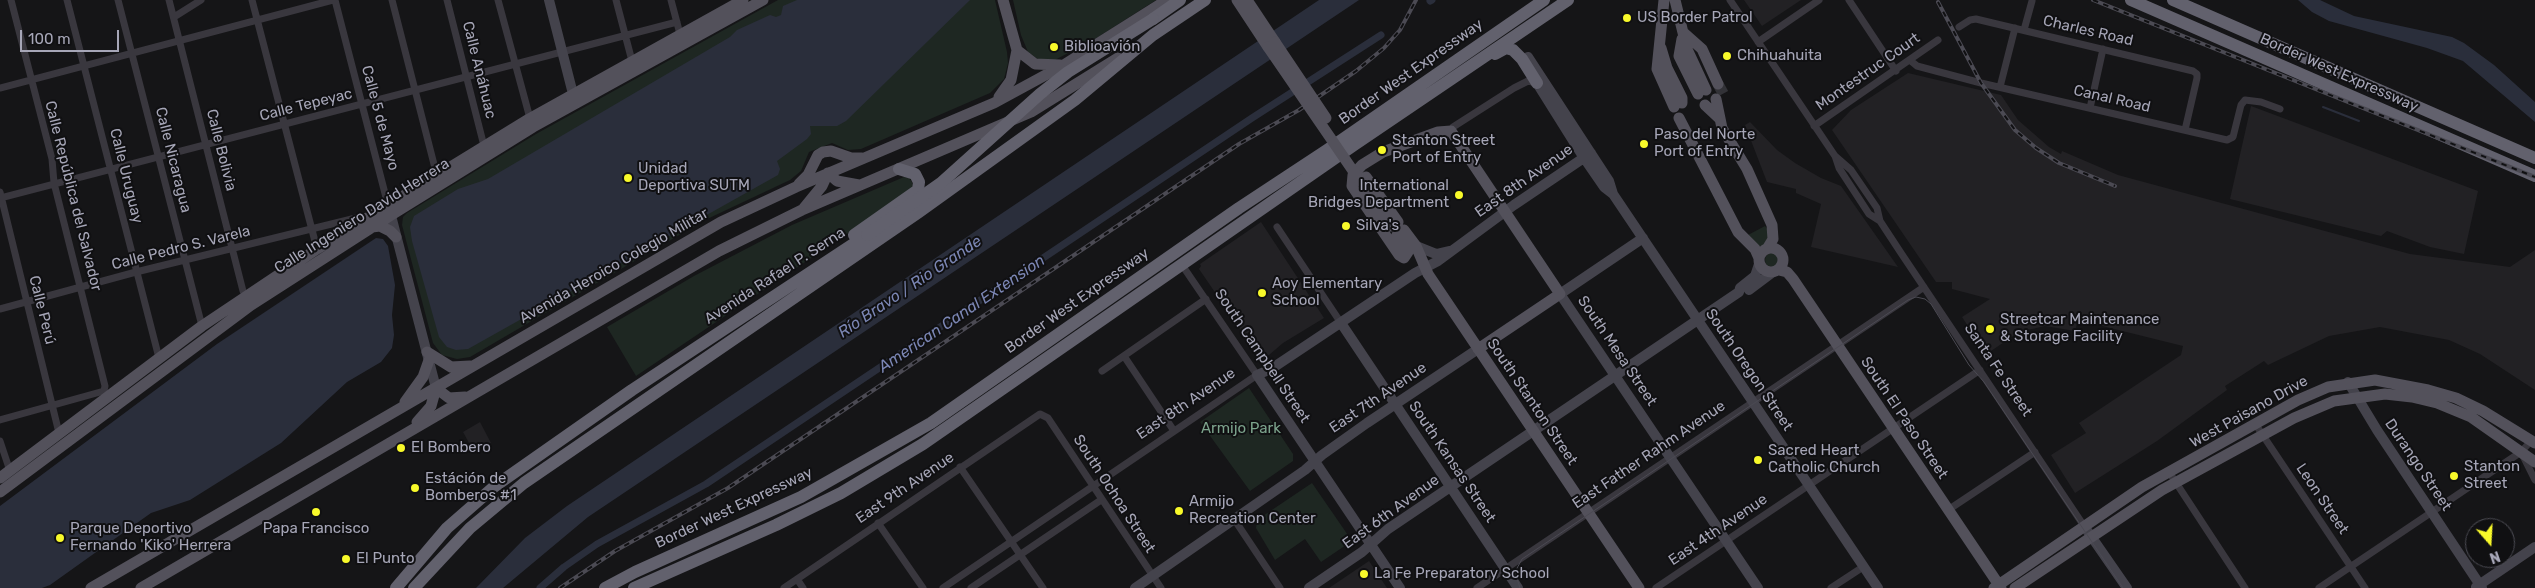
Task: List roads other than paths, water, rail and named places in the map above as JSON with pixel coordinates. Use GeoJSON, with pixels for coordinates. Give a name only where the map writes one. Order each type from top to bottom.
{"type":"FeatureCollection","features":[{"type":"Feature","properties":{"kind":"highway","name":"Avenida Rafael P. Serna"},"geometry":{"type":"LineString","coordinates":[[396,588],[446,528],[495,486],[632,390],[867,235],[941,183],[1040,94],[1068,72],[1180,0]]}},
{"type":"Feature","properties":{"kind":"highway"},"geometry":{"type":"LineString","coordinates":[[1153,35],[1205,0]]}},
{"type":"Feature","properties":{"kind":"highway","name":"Border West Expressway"},"geometry":{"type":"LineString","coordinates":[[605,588],[635,572],[801,497],[931,423],[1239,208],[1544,0]]}},
{"type":"Feature","properties":{"kind":"highway","name":"Border West Expressway"},"geometry":{"type":"LineString","coordinates":[[1354,145],[1568,0]]}},
{"type":"Feature","properties":{"kind":"highway"},"geometry":{"type":"LineString","coordinates":[[1527,55],[1521,42],[1522,37],[1576,0]]}},
{"type":"Feature","properties":{"kind":"highway","name":"Border West Expressway"},"geometry":{"type":"LineString","coordinates":[[2131,0],[2535,176]]}},
{"type":"Feature","properties":{"kind":"highway","name":"Border West Expressway"},"geometry":{"type":"LineString","coordinates":[[2173,0],[2535,158]]}},
{"type":"Feature","properties":{"kind":"highway","name":"Avenida Rafael P. Serna"},"geometry":{"type":"LineString","coordinates":[[414,588],[470,528],[524,483],[919,212],[1075,100],[1153,35]]}},
{"type":"Feature","properties":{"kind":"highway"},"geometry":{"type":"LineString","coordinates":[[634,588],[776,524],[888,466],[958,422],[1354,145],[1388,127],[1506,48],[1518,54],[1537,84]]}},
{"type":"Feature","properties":{"kind":"highway"},"geometry":{"type":"LineString","coordinates":[[768,300],[788,280],[915,193],[919,186],[917,178],[911,172],[899,169]]}},
{"type":"Feature","properties":{"kind":"main road","name":"Calle Ingeniero David Herrera"},"geometry":{"type":"LineString","coordinates":[[576,98],[632,61],[728,4],[743,0]]}},
{"type":"Feature","properties":{"kind":"main road","name":"Calle Ingeniero David Herrera"},"geometry":{"type":"LineString","coordinates":[[0,478],[106,394],[202,326],[248,301],[370,222],[531,123],[763,0]]}},
{"type":"Feature","properties":{"kind":"main road"},"geometry":{"type":"LineString","coordinates":[[994,103],[1007,88],[1011,80],[1017,50],[1003,0]]}},
{"type":"Feature","properties":{"kind":"main road","name":"Avenida Heroico Colegio Militar"},"geometry":{"type":"LineString","coordinates":[[91,588],[704,232],[796,187],[994,103],[1064,65],[1167,0]]}},
{"type":"Feature","properties":{"kind":"main road"},"geometry":{"type":"LineString","coordinates":[[1237,0],[1272,44]]}},
{"type":"Feature","properties":{"kind":"main road"},"geometry":{"type":"LineString","coordinates":[[1247,0],[1272,44]]}},
{"type":"Feature","properties":{"kind":"main road"},"geometry":{"type":"LineString","coordinates":[[1664,0],[1658,69],[1738,232],[1762,257],[1766,271],[1776,271],[1784,262],[1782,254],[1777,249],[1762,257]]}},
{"type":"Feature","properties":{"kind":"main road"},"geometry":{"type":"LineString","coordinates":[[1660,44],[1674,60],[1691,94],[1706,90],[1687,49],[1675,0]]}},
{"type":"Feature","properties":{"kind":"main road"},"geometry":{"type":"LineString","coordinates":[[141,588],[719,251],[802,210],[1038,108],[1153,35]]}},
{"type":"Feature","properties":{"kind":"main road","name":"South Stanton Street"},"geometry":{"type":"LineString","coordinates":[[1272,44],[1363,179],[1397,228],[1408,252],[1404,258],[1398,255],[1352,186],[1353,175],[1362,165],[1383,152],[1438,132],[1451,131]]}},
{"type":"Feature","properties":{"kind":"main road"},"geometry":{"type":"LineString","coordinates":[[1017,50],[1035,64],[1047,66],[1064,65]]}},
{"type":"Feature","properties":{"kind":"main road"},"geometry":{"type":"LineString","coordinates":[[1720,119],[1714,100],[1724,131],[1748,169],[1768,216],[1773,235],[1771,244],[1762,257]]}},
{"type":"Feature","properties":{"kind":"main road","name":"Calle Ingeniero David Herrera"},"geometry":{"type":"LineString","coordinates":[[390,210],[437,176],[484,146],[531,123]]}},
{"type":"Feature","properties":{"kind":"main road","name":"South Mesa Street"},"geometry":{"type":"LineString","coordinates":[[1451,131],[1560,294]]}},
{"type":"Feature","properties":{"kind":"main road"},"geometry":{"type":"LineString","coordinates":[[796,187],[808,175],[818,155],[823,152],[831,151],[851,158],[865,158]]}},
{"type":"Feature","properties":{"kind":"main road"},"geometry":{"type":"LineString","coordinates":[[802,210],[822,186],[828,173],[837,180],[860,185]]}},
{"type":"Feature","properties":{"kind":"main road","name":"Calle Ingeniero David Herrera"},"geometry":{"type":"LineString","coordinates":[[0,492],[317,249],[370,222]]}},
{"type":"Feature","properties":{"kind":"main road"},"geometry":{"type":"LineString","coordinates":[[370,222],[390,231],[396,237]]}},
{"type":"Feature","properties":{"kind":"main road","name":"South Stanton Street"},"geometry":{"type":"LineString","coordinates":[[1397,228],[1416,246],[1426,267],[1478,349],[1639,588]]}},
{"type":"Feature","properties":{"kind":"main road","name":"South El Paso Street"},"geometry":{"type":"LineString","coordinates":[[1776,271],[1790,275],[1894,428],[1998,587]]}},
{"type":"Feature","properties":{"kind":"main road","name":"East 7th Avenue"},"geometry":{"type":"LineString","coordinates":[[1478,349],[1560,294]]}},
{"type":"Feature","properties":{"kind":"main road"},"geometry":{"type":"LineString","coordinates":[[399,408],[414,392],[423,377],[428,356],[451,367],[474,365]]}},
{"type":"Feature","properties":{"kind":"main road","name":"West Paisano Drive"},"geometry":{"type":"LineString","coordinates":[[1998,587],[2084,526],[2169,472],[2308,395],[2328,387],[2348,382],[2393,382],[2456,398],[2483,411],[2533,442]]}},
{"type":"Feature","properties":{"kind":"main road"},"geometry":{"type":"LineString","coordinates":[[407,433],[431,406],[436,388],[449,398],[468,397]]}},
{"type":"Feature","properties":{"kind":"main road","name":"West Paisano Drive"},"geometry":{"type":"LineString","coordinates":[[2015,588],[2175,482],[2314,408],[2356,397],[2398,395],[2437,403],[2471,417],[2535,462]]}},
{"type":"Feature","properties":{"kind":"street","name":"Calle República del Salvador"},"geometry":{"type":"LineString","coordinates":[[11,0],[30,80],[52,159],[54,183],[106,394]]}},
{"type":"Feature","properties":{"kind":"street","name":"Calle Uruguay"},"geometry":{"type":"LineString","coordinates":[[67,0],[159,358]]}},
{"type":"Feature","properties":{"kind":"street","name":"Calle Nicaragua"},"geometry":{"type":"LineString","coordinates":[[118,0],[202,326]]}},
{"type":"Feature","properties":{"kind":"street","name":"Calle Bolivia"},"geometry":{"type":"LineString","coordinates":[[169,0],[248,301]]}},
{"type":"Feature","properties":{"kind":"street"},"geometry":{"type":"LineString","coordinates":[[174,17],[201,0]]}},
{"type":"Feature","properties":{"kind":"street"},"geometry":{"type":"LineString","coordinates":[[252,0],[317,249]]}},
{"type":"Feature","properties":{"kind":"street"},"geometry":{"type":"LineString","coordinates":[[0,88],[84,64],[334,0]]}},
{"type":"Feature","properties":{"kind":"street","name":"Calle 5 de Mayo"},"geometry":{"type":"LineString","coordinates":[[334,0],[436,388]]}},
{"type":"Feature","properties":{"kind":"street"},"geometry":{"type":"LineString","coordinates":[[392,0],[437,176]]}},
{"type":"Feature","properties":{"kind":"street","name":"Calle Anáhuac"},"geometry":{"type":"LineString","coordinates":[[448,0],[484,146]]}},
{"type":"Feature","properties":{"kind":"street"},"geometry":{"type":"LineString","coordinates":[[498,0],[531,123]]}},
{"type":"Feature","properties":{"kind":"street"},"geometry":{"type":"LineString","coordinates":[[549,0],[576,98]]}},
{"type":"Feature","properties":{"kind":"street"},"geometry":{"type":"LineString","coordinates":[[616,0],[632,61]]}},
{"type":"Feature","properties":{"kind":"street"},"geometry":{"type":"LineString","coordinates":[[670,0],[680,34]]}},
{"type":"Feature","properties":{"kind":"street","name":"Santa Fe Street"},"geometry":{"type":"LineString","coordinates":[[1730,0],[1835,156],[1851,170],[1877,208],[1880,221],[2127,588]]}},
{"type":"Feature","properties":{"kind":"street"},"geometry":{"type":"LineString","coordinates":[[1758,42],[1819,0]]}},
{"type":"Feature","properties":{"kind":"street"},"geometry":{"type":"LineString","coordinates":[[1849,0],[1896,71]]}},
{"type":"Feature","properties":{"kind":"street"},"geometry":{"type":"LineString","coordinates":[[2024,30],[2032,1]]}},
{"type":"Feature","properties":{"kind":"street","name":"Charles Road"},"geometry":{"type":"LineString","coordinates":[[1959,27],[1970,20],[1976,19],[2192,71],[2197,74],[2197,78],[2185,130]]}},
{"type":"Feature","properties":{"kind":"street","name":"Calle Tepeyac"},"geometry":{"type":"LineString","coordinates":[[0,196],[361,105],[676,22]]}},
{"type":"Feature","properties":{"kind":"street"},"geometry":{"type":"LineString","coordinates":[[2000,87],[2015,28]]}},
{"type":"Feature","properties":{"kind":"street","name":"Montestruc Court"},"geometry":{"type":"LineString","coordinates":[[1814,126],[1911,61],[1938,40]]}},
{"type":"Feature","properties":{"kind":"street"},"geometry":{"type":"LineString","coordinates":[[2090,108],[2103,49]]}},
{"type":"Feature","properties":{"kind":"street","name":"South Oregon Street"},"geometry":{"type":"LineString","coordinates":[[1527,55],[1588,156],[1604,187],[1613,194],[1878,588]]}},
{"type":"Feature","properties":{"kind":"street","name":"Canal Road"},"geometry":{"type":"LineString","coordinates":[[1911,61],[1917,66],[2000,87],[2229,140],[2234,137],[2240,105],[2245,100],[2261,102],[2280,109]]}},
{"type":"Feature","properties":{"kind":"street"},"geometry":{"type":"LineString","coordinates":[[1451,131],[1460,122],[1514,88],[1528,81],[1537,84]]}},
{"type":"Feature","properties":{"kind":"street","name":"South Oregon Street"},"geometry":{"type":"LineString","coordinates":[[1537,84],[1588,156]]}},
{"type":"Feature","properties":{"kind":"street","name":"East 8th Avenue"},"geometry":{"type":"LineString","coordinates":[[943,588],[1257,375],[1271,369],[1438,261],[1505,212],[1588,156]]}},
{"type":"Feature","properties":{"kind":"street","name":"Calle Perú"},"geometry":{"type":"LineString","coordinates":[[0,196],[59,433]]}},
{"type":"Feature","properties":{"kind":"street","name":"Calle Pedro S. Varela"},"geometry":{"type":"LineString","coordinates":[[0,309],[136,272],[360,217],[370,222]]}},
{"type":"Feature","properties":{"kind":"street","name":"South Kansas Street"},"geometry":{"type":"LineString","coordinates":[[1277,228],[1518,588]]}},
{"type":"Feature","properties":{"kind":"street","name":"East 7th Avenue"},"geometry":{"type":"LineString","coordinates":[[1560,294],[1643,238]]}},
{"type":"Feature","properties":{"kind":"street"},"geometry":{"type":"LineString","coordinates":[[1416,246],[1436,254],[1450,251]]}},
{"type":"Feature","properties":{"kind":"street","name":"East 6th Avenue"},"geometry":{"type":"LineString","coordinates":[[1309,588],[1451,487],[1739,292],[1740,288],[1755,276],[1762,257]]}},
{"type":"Feature","properties":{"kind":"street","name":"South Campbell Street"},"geometry":{"type":"LineString","coordinates":[[1182,265],[1400,588]]}},
{"type":"Feature","properties":{"kind":"street","name":"East 6th Avenue"},"geometry":{"type":"LineString","coordinates":[[1739,292],[1744,293],[1776,271]]}},
{"type":"Feature","properties":{"kind":"street","name":"East Father Rahm Avenue"},"geometry":{"type":"LineString","coordinates":[[1477,588],[1924,287]]}},
{"type":"Feature","properties":{"kind":"street","name":"South Mesa Street"},"geometry":{"type":"LineString","coordinates":[[1560,294],[1758,588]]}},
{"type":"Feature","properties":{"kind":"street"},"geometry":{"type":"LineString","coordinates":[[1102,371],[1206,299]]}},
{"type":"Feature","properties":{"kind":"street","name":"East 7th Avenue"},"geometry":{"type":"LineString","coordinates":[[1135,588],[1395,404],[1478,349]]}},
{"type":"Feature","properties":{"kind":"street"},"geometry":{"type":"LineString","coordinates":[[1124,356],[1174,431]]}},
{"type":"Feature","properties":{"kind":"street","name":"East 4th Avenue"},"geometry":{"type":"LineString","coordinates":[[1656,588],[1980,370]]}},
{"type":"Feature","properties":{"kind":"street","name":"Durango Street"},"geometry":{"type":"LineString","coordinates":[[2348,382],[2356,397],[2482,587]]}},
{"type":"Feature","properties":{"kind":"street"},"geometry":{"type":"LineString","coordinates":[[0,420],[106,394]]}},
{"type":"Feature","properties":{"kind":"street","name":"East 9th Avenue"},"geometry":{"type":"LineString","coordinates":[[784,588],[1036,415],[1044,415]]}},
{"type":"Feature","properties":{"kind":"street","name":"South Ochoa Street"},"geometry":{"type":"LineString","coordinates":[[1044,415],[1162,588]]}},
{"type":"Feature","properties":{"kind":"street","name":"Leon Street"},"geometry":{"type":"LineString","coordinates":[[2256,425],[2365,588]]}},
{"type":"Feature","properties":{"kind":"street"},"geometry":{"type":"LineString","coordinates":[[0,441],[10,471]]}},
{"type":"Feature","properties":{"kind":"street"},"geometry":{"type":"LineString","coordinates":[[2319,588],[2533,442]]}},
{"type":"Feature","properties":{"kind":"street"},"geometry":{"type":"LineString","coordinates":[[1948,510],[2034,452]]}},
{"type":"Feature","properties":{"kind":"street"},"geometry":{"type":"LineString","coordinates":[[2521,452],[2535,480]]}},
{"type":"Feature","properties":{"kind":"street"},"geometry":{"type":"LineString","coordinates":[[960,467],[1043,588]]}},
{"type":"Feature","properties":{"kind":"street"},"geometry":{"type":"LineString","coordinates":[[2169,472],[2245,588]]}},
{"type":"Feature","properties":{"kind":"street"},"geometry":{"type":"LineString","coordinates":[[971,588],[1101,500]]}},
{"type":"Feature","properties":{"kind":"street"},"geometry":{"type":"LineString","coordinates":[[1234,519],[1280,588]]}},
{"type":"Feature","properties":{"kind":"street"},"geometry":{"type":"LineString","coordinates":[[878,523],[923,588]]}},
{"type":"Feature","properties":{"kind":"street"},"geometry":{"type":"LineString","coordinates":[[2482,587],[2535,547]]}},
{"type":"Feature","properties":{"kind":"street"},"geometry":{"type":"LineString","coordinates":[[1831,588],[1863,566]]}},
{"type":"Feature","properties":{"kind":"street"},"geometry":{"type":"LineString","coordinates":[[796,579],[802,588]]}},
{"type":"Feature","properties":{"kind":"water","name":"Unidad Deportiva SUTM"},"geometry":{"type":"Polygon","coordinates":[[[797,0],[970,0],[846,121],[837,126],[810,126],[811,134],[807,139],[777,161],[780,169],[778,175],[468,349],[456,350],[447,347],[439,337],[412,241],[410,227],[414,216],[458,189],[488,179],[730,37],[737,30],[770,15],[776,17],[781,15],[783,6],[797,0]]]}},
{"type":"Feature","properties":{"kind":"water","name":"Río Bravo / Rio Grande"},"geometry":{"type":"Polygon","coordinates":[[[1319,0],[1359,0],[588,517],[503,588],[476,588],[525,538],[567,506],[1319,0]]]}},
{"type":"Feature","properties":{"kind":"water"},"geometry":{"type":"Polygon","coordinates":[[[2298,0],[2320,0],[2354,16],[2452,37],[2464,43],[2494,65],[2535,102],[2535,122],[2463,61],[2427,48],[2329,21],[2312,12],[2298,0]]]}},
{"type":"Feature","properties":{"kind":"water"},"geometry":{"type":"Polygon","coordinates":[[[376,238],[383,239],[388,246],[395,285],[392,315],[394,335],[392,348],[381,362],[347,382],[281,443],[190,500],[151,513],[50,585],[42,588],[0,588],[0,506],[217,344],[376,238]]]}},
{"type":"Feature","properties":{"kind":"waterway","name":"American Canal Extension"},"geometry":{"type":"LineString","coordinates":[[540,588],[564,567],[597,544],[706,484],[1252,118],[1381,35]]}},
{"type":"Feature","properties":{"kind":"waterway"},"geometry":{"type":"LineString","coordinates":[[2323,107],[2359,121]]}},
{"type":"Feature","properties":{"kind":"tunnel"},"geometry":{"type":"LineString","coordinates":[[1718,84],[1724,95]]}},
{"type":"Feature","properties":{"kind":"tram line"},"geometry":{"type":"LineString","coordinates":[[1520,588],[1515,572],[1522,559],[1908,300],[1916,297],[1925,299],[1931,304],[1969,365],[1984,382],[2123,588]]}},
{"type":"Feature","properties":{"kind":"railway"},"geometry":{"type":"LineString","coordinates":[[560,588],[615,551],[728,488],[1239,144],[1299,110],[1356,71],[1384,48],[1400,30],[1416,0]]}},
{"type":"Feature","properties":{"kind":"railway"},"geometry":{"type":"LineString","coordinates":[[2093,0],[2535,177]]}},
{"type":"Feature","properties":{"kind":"railway"},"geometry":{"type":"LineString","coordinates":[[1938,2],[1981,83],[2015,130],[2036,148],[2059,163],[2115,186]]}},
{"type":"Feature","properties":{"kind":"place","name":"US Border Patrol"},"geometry":{"type":"Point","coordinates":[1627,18]}},
{"type":"Feature","properties":{"kind":"place","name":"Biblioavión"},"geometry":{"type":"Point","coordinates":[1054,47]}},
{"type":"Feature","properties":{"kind":"place","name":"Chihuahuita"},"geometry":{"type":"Point","coordinates":[1727,56]}},
{"type":"Feature","properties":{"kind":"place","name":"Paso del Norte Port of Entry"},"geometry":{"type":"Point","coordinates":[1644,144]}},
{"type":"Feature","properties":{"kind":"place","name":"Stanton Street Port of Entry"},"geometry":{"type":"Point","coordinates":[1382,150]}},
{"type":"Feature","properties":{"kind":"place","name":"Unidad Deportiva SUTM"},"geometry":{"type":"Point","coordinates":[628,178]}},
{"type":"Feature","properties":{"kind":"place","name":"International Bridges Department"},"geometry":{"type":"Point","coordinates":[1459,195]}},
{"type":"Feature","properties":{"kind":"place","name":"Silva's"},"geometry":{"type":"Point","coordinates":[1346,226]}},
{"type":"Feature","properties":{"kind":"place","name":"Aoy Elementary School"},"geometry":{"type":"Point","coordinates":[1262,293]}},
{"type":"Feature","properties":{"kind":"place","name":"Streetcar Maintenance & Storage Facility"},"geometry":{"type":"Point","coordinates":[1990,329]}},
{"type":"Feature","properties":{"kind":"place","name":"El Bombero"},"geometry":{"type":"Point","coordinates":[401,448]}},
{"type":"Feature","properties":{"kind":"place","name":"Sacred Heart Catholic Church"},"geometry":{"type":"Point","coordinates":[1758,460]}},
{"type":"Feature","properties":{"kind":"place","name":"Stanton Street"},"geometry":{"type":"Point","coordinates":[2454,476]}},
{"type":"Feature","properties":{"kind":"place","name":"Estáción de Bomberos #1"},"geometry":{"type":"Point","coordinates":[415,488]}},
{"type":"Feature","properties":{"kind":"place","name":"Armijo Recreation Center"},"geometry":{"type":"Point","coordinates":[1179,511]}},
{"type":"Feature","properties":{"kind":"place","name":"Papa Francisco"},"geometry":{"type":"Point","coordinates":[316,512]}},
{"type":"Feature","properties":{"kind":"place","name":"Parque Deportivo Fernando 'Kiko' Herrera"},"geometry":{"type":"Point","coordinates":[60,538]}},
{"type":"Feature","properties":{"kind":"place","name":"El Punto"},"geometry":{"type":"Point","coordinates":[346,559]}},
{"type":"Feature","properties":{"kind":"place","name":"La Fe Preparatory School"},"geometry":{"type":"Point","coordinates":[1364,574]}},
{"type":"Feature","properties":{"kind":"park label","name":"Armijo Park"},"geometry":{"type":"Point","coordinates":[1241,429]}}]}
